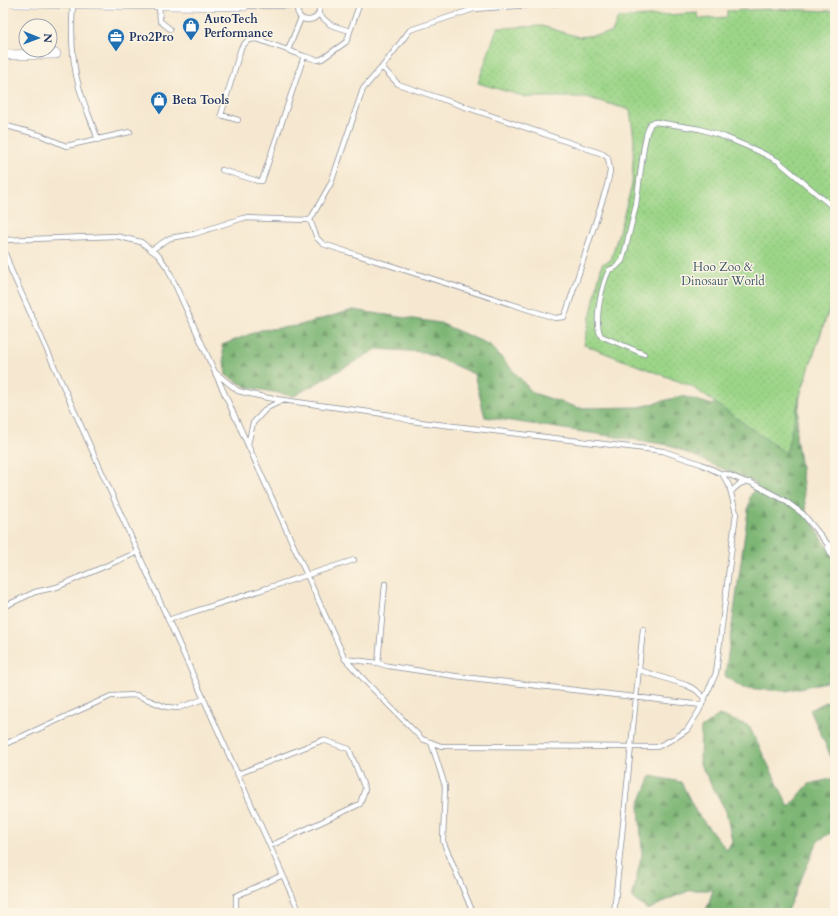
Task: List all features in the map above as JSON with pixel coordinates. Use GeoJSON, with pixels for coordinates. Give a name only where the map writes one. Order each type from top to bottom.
{"type":"FeatureCollection","features":[{"type":"Feature","properties":{"kind":"street"},"geometry":{"type":"LineString","coordinates":[[16,3],[185,4],[244,6]]}},
{"type":"Feature","properties":{"kind":"street"},"geometry":{"type":"LineString","coordinates":[[3,55],[18,55]]}},
{"type":"Feature","properties":{"kind":"street"},"geometry":{"type":"LineString","coordinates":[[830,548],[835,556]]}},
{"type":"Feature","properties":{"kind":"lane"},"geometry":{"type":"LineString","coordinates":[[244,6],[297,5],[297,13],[301,18],[309,20],[316,17],[318,14],[320,7],[318,3]]}},
{"type":"Feature","properties":{"kind":"lane"},"geometry":{"type":"LineString","coordinates":[[238,120],[221,115],[241,48],[248,40],[257,39],[317,60],[322,59],[346,42],[360,3]]}},
{"type":"Feature","properties":{"kind":"lane"},"geometry":{"type":"LineString","coordinates":[[473,3],[474,9]]}},
{"type":"Feature","properties":{"kind":"lane"},"geometry":{"type":"LineString","coordinates":[[310,220],[331,183],[363,89],[410,30],[474,9],[559,3]]}},
{"type":"Feature","properties":{"kind":"lane"},"geometry":{"type":"LineString","coordinates":[[73,4],[73,60],[79,87],[98,140]]}},
{"type":"Feature","properties":{"kind":"lane"},"geometry":{"type":"LineString","coordinates":[[159,5],[160,21],[170,29]]}},
{"type":"Feature","properties":{"kind":"lane"},"geometry":{"type":"LineString","coordinates":[[318,14],[331,24],[350,30]]}},
{"type":"Feature","properties":{"kind":"lane"},"geometry":{"type":"LineString","coordinates":[[288,50],[301,18]]}},
{"type":"Feature","properties":{"kind":"lane"},"geometry":{"type":"LineString","coordinates":[[222,170],[262,181],[304,56]]}},
{"type":"Feature","properties":{"kind":"lane"},"geometry":{"type":"LineString","coordinates":[[310,220],[317,238],[323,244],[555,318],[564,317],[607,186],[610,171],[608,158],[603,154],[398,84],[382,67]]}},
{"type":"Feature","properties":{"kind":"lane"},"geometry":{"type":"LineString","coordinates":[[644,354],[601,336],[598,331],[597,319],[606,277],[609,270],[616,267],[622,261],[625,251],[636,205],[646,132],[651,123],[656,122],[700,129],[758,151],[778,161],[835,209]]}},
{"type":"Feature","properties":{"kind":"lane"},"geometry":{"type":"LineString","coordinates":[[3,125],[40,135],[66,146],[130,132]]}},
{"type":"Feature","properties":{"kind":"lane"},"geometry":{"type":"LineString","coordinates":[[151,250],[170,238],[194,234],[243,218],[310,220]]}},
{"type":"Feature","properties":{"kind":"lane"},"geometry":{"type":"LineString","coordinates":[[3,240],[116,236],[141,242],[159,256],[168,269],[345,659],[413,731],[422,739],[441,746],[657,747],[687,730],[702,706],[716,673],[717,666],[736,513],[729,485],[722,474]]}},
{"type":"Feature","properties":{"kind":"lane"},"geometry":{"type":"LineString","coordinates":[[3,247],[5,258],[300,913]]}},
{"type":"Feature","properties":{"kind":"lane"},"geometry":{"type":"LineString","coordinates":[[216,373],[238,391],[268,398],[391,415],[411,421],[662,451],[701,464],[722,474],[727,474],[746,482],[750,482],[784,500],[803,514],[830,548]]}},
{"type":"Feature","properties":{"kind":"lane"},"geometry":{"type":"LineString","coordinates":[[248,444],[253,423],[267,408],[283,400]]}},
{"type":"Feature","properties":{"kind":"lane"},"geometry":{"type":"LineString","coordinates":[[731,492],[740,484],[746,482]]}},
{"type":"Feature","properties":{"kind":"lane"},"geometry":{"type":"LineString","coordinates":[[3,607],[35,592],[57,588],[138,552]]}},
{"type":"Feature","properties":{"kind":"lane"},"geometry":{"type":"LineString","coordinates":[[168,620],[354,560]]}},
{"type":"Feature","properties":{"kind":"lane"},"geometry":{"type":"LineString","coordinates":[[378,663],[385,584]]}},
{"type":"Feature","properties":{"kind":"lane"},"geometry":{"type":"LineString","coordinates":[[614,913],[643,629]]}},
{"type":"Feature","properties":{"kind":"lane"},"geometry":{"type":"LineString","coordinates":[[345,659],[455,676],[702,706]]}},
{"type":"Feature","properties":{"kind":"lane"},"geometry":{"type":"LineString","coordinates":[[640,670],[686,685],[696,690],[705,698]]}},
{"type":"Feature","properties":{"kind":"lane"},"geometry":{"type":"LineString","coordinates":[[3,745],[111,696],[136,695],[166,708],[178,708],[204,699]]}},
{"type":"Feature","properties":{"kind":"lane"},"geometry":{"type":"LineString","coordinates":[[238,774],[323,740],[349,748],[365,789],[360,804],[270,846]]}},
{"type":"Feature","properties":{"kind":"lane"},"geometry":{"type":"LineString","coordinates":[[430,742],[445,786],[443,841],[473,913]]}},
{"type":"Feature","properties":{"kind":"lane"},"geometry":{"type":"LineString","coordinates":[[236,913],[236,896],[283,875]]}},
{"type":"Feature","properties":{"kind":"green space","name":"Hoo Zoo & Dinosaur World"},"geometry":{"type":"Polygon","coordinates":[[[770,9],[835,11],[835,291],[800,395],[786,453],[691,386],[584,345],[602,264],[611,260],[632,185],[634,138],[630,110],[586,97],[526,97],[478,83],[497,28],[542,26],[579,37],[612,33],[618,18],[698,13],[699,19],[727,17],[727,11],[770,9]]]}},
{"type":"Feature","properties":{"kind":"green space"},"geometry":{"type":"Polygon","coordinates":[[[835,291],[800,395],[796,437],[806,512],[835,561],[835,680],[786,691],[743,688],[725,676],[750,497],[757,484],[669,445],[485,417],[474,374],[424,352],[377,349],[294,396],[247,387],[226,375],[222,345],[261,330],[297,326],[353,310],[440,323],[490,345],[533,393],[579,408],[640,407],[682,396],[713,405],[721,392],[835,291]]]}},
{"type":"Feature","properties":{"kind":"green space"},"geometry":{"type":"Polygon","coordinates":[[[830,700],[835,701],[835,761],[833,761],[810,710],[830,700]]]}},
{"type":"Feature","properties":{"kind":"green space"},"geometry":{"type":"Polygon","coordinates":[[[719,715],[749,726],[789,807],[809,784],[835,778],[835,830],[818,841],[786,913],[701,913],[707,908],[713,890],[691,890],[648,910],[632,898],[642,854],[639,805],[651,776],[681,782],[696,812],[727,850],[732,841],[726,811],[700,764],[701,728],[719,715]]]}},
{"type":"Feature","properties":{"kind":"place","name":"AutoTech Performance"},"geometry":{"type":"Point","coordinates":[191,41]}},
{"type":"Feature","properties":{"kind":"place","name":"Pro2Pro"},"geometry":{"type":"Point","coordinates":[116,52]}},
{"type":"Feature","properties":{"kind":"place","name":"Beta Tools"},"geometry":{"type":"Point","coordinates":[159,115]}}]}
